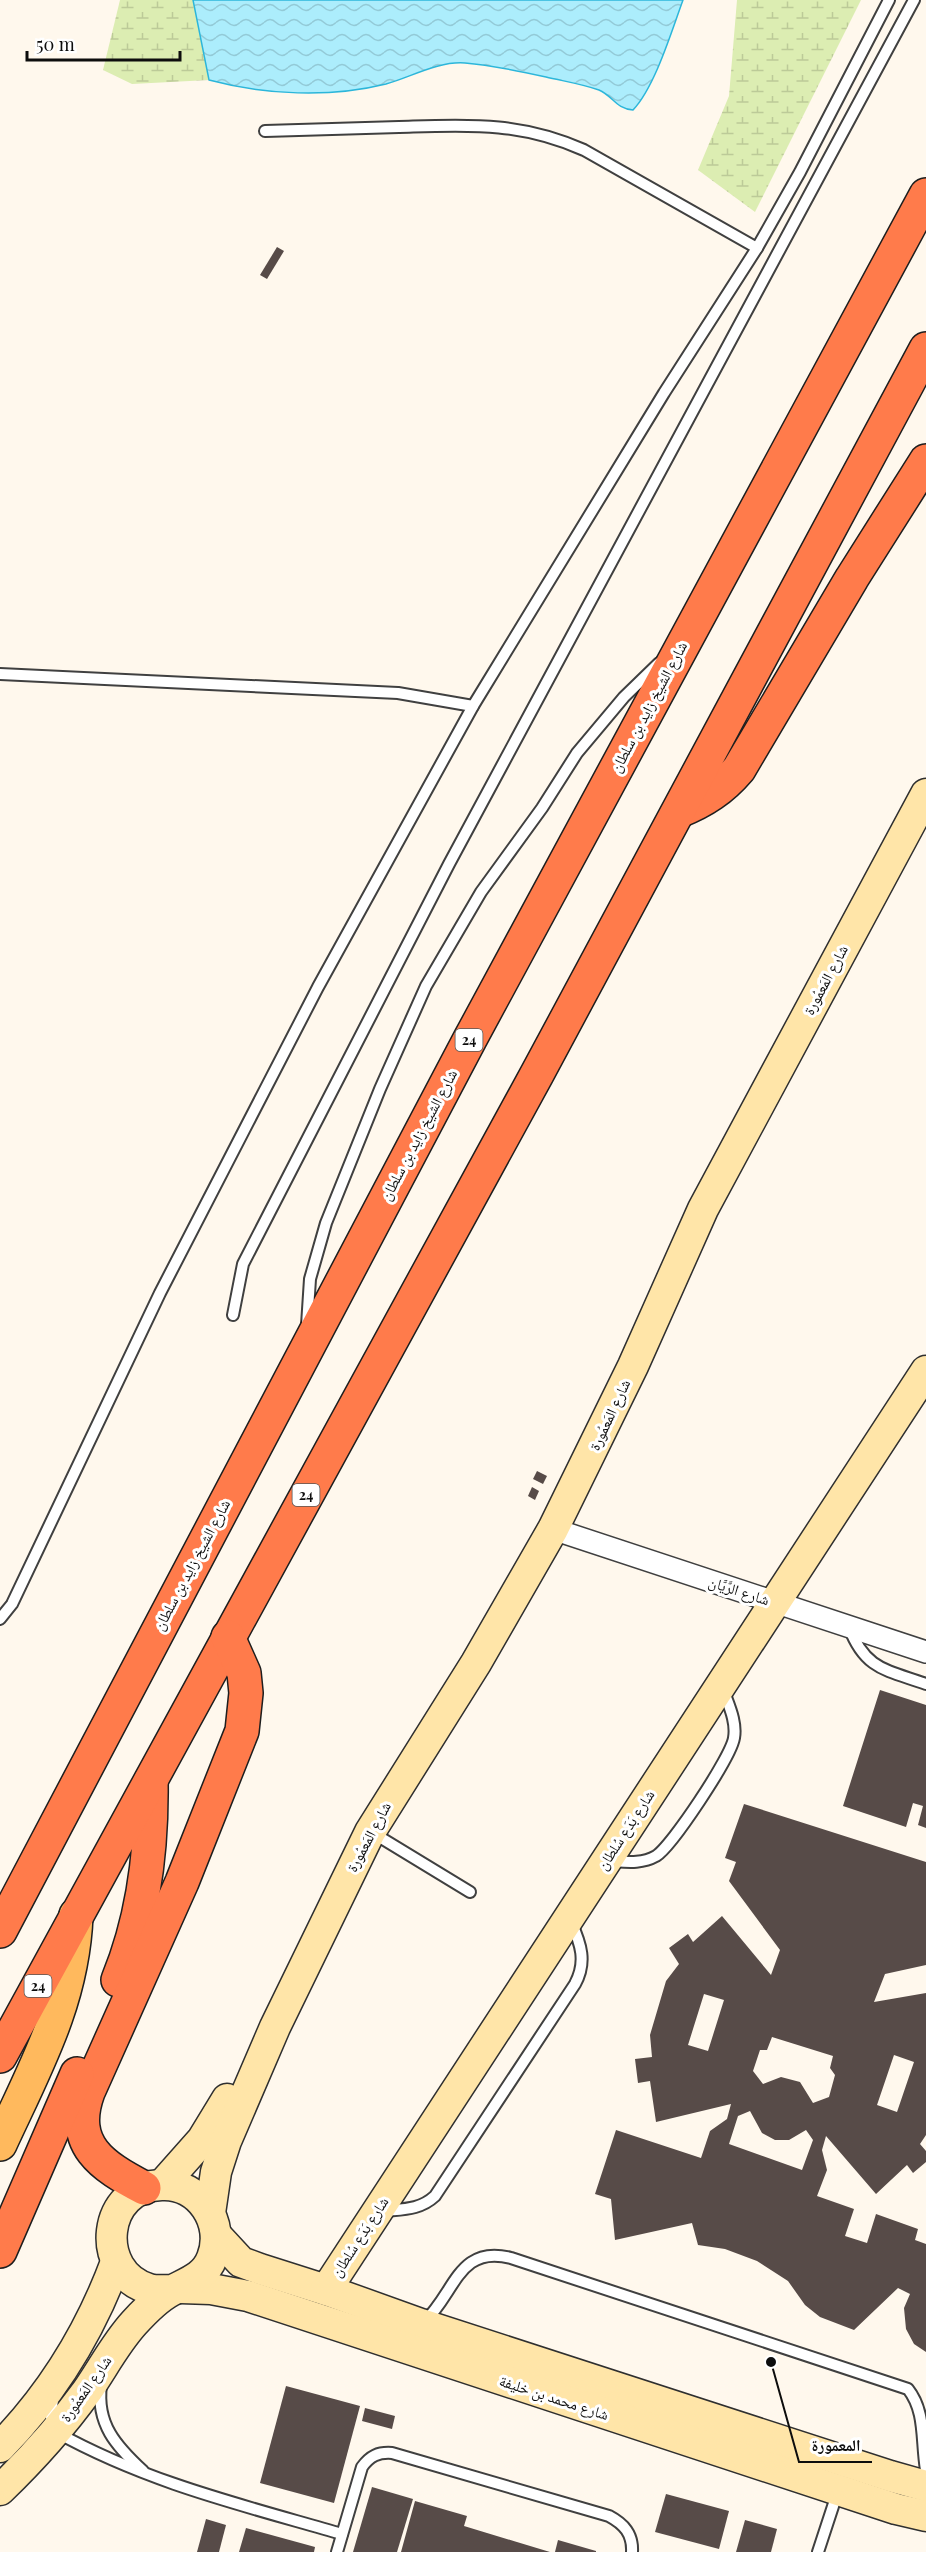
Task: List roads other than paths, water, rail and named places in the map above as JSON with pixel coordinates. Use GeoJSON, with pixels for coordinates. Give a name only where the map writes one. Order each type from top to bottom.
{"type":"FeatureCollection","features":[{"type":"Feature","properties":{"kind":"highway","name":"شارع الشيخ زايد بن سلطان"},"geometry":{"type":"LineString","coordinates":[[0,1930],[11,1900],[307,1345],[926,195]]}},
{"type":"Feature","properties":{"kind":"highway","name":"24"},"geometry":{"type":"LineString","coordinates":[[0,2056],[532,1085],[926,349]]}},
{"type":"Feature","properties":{"kind":"highway"},"geometry":{"type":"LineString","coordinates":[[679,811],[706,799],[739,769],[852,578],[926,461]]}},
{"type":"Feature","properties":{"kind":"highway"},"geometry":{"type":"LineString","coordinates":[[153,2186],[119,2175],[93,2154],[85,2138],[82,2116],[88,2092],[182,1882],[242,1731],[246,1692],[244,1673],[228,1638]]}},
{"type":"Feature","properties":{"kind":"highway"},"geometry":{"type":"LineString","coordinates":[[0,2251],[106,2009],[131,1941],[140,1905],[148,1853],[151,1778]]}},
{"type":"Feature","properties":{"kind":"main road"},"geometry":{"type":"LineString","coordinates":[[0,2144],[57,2017],[72,1966],[76,1915]]}},
{"type":"Feature","properties":{"kind":"street","name":"شارع المَعمُورة"},"geometry":{"type":"LineString","coordinates":[[213,2224],[220,2157],[275,2027],[370,1832],[476,1663],[553,1529],[633,1366],[703,1209],[926,794]]}},
{"type":"Feature","properties":{"kind":"street","name":"شارع بَدَع سُلطان"},"geometry":{"type":"LineString","coordinates":[[326,2290],[720,1683],[924,1378]]}},
{"type":"Feature","properties":{"kind":"street","name":"شارع الرَّيَّان"},"geometry":{"type":"LineString","coordinates":[[553,1529],[926,1652]]}},
{"type":"Feature","properties":{"kind":"street","name":"شارع المَعمُورة"},"geometry":{"type":"LineString","coordinates":[[153,2186],[202,2140],[240,2077],[275,2027]]}},
{"type":"Feature","properties":{"kind":"street"},"geometry":{"type":"LineString","coordinates":[[153,2186],[175,2186],[195,2195],[213,2224],[213,2257],[200,2276],[176,2289],[150,2289],[130,2279],[116,2262],[111,2248],[110,2233],[121,2206],[131,2195],[153,2186]]}},
{"type":"Feature","properties":{"kind":"street","name":"شارع محمد بن خليفة"},"geometry":{"type":"LineString","coordinates":[[213,2224],[241,2262],[421,2324],[926,2486]]}},
{"type":"Feature","properties":{"kind":"street","name":"شارع المَعمُورة"},"geometry":{"type":"LineString","coordinates":[[0,2446],[29,2415],[66,2366],[96,2312],[116,2262]]}},
{"type":"Feature","properties":{"kind":"street","name":"شارع المَعمُورة"},"geometry":{"type":"LineString","coordinates":[[0,2490],[56,2432],[134,2323],[176,2289]]}},
{"type":"Feature","properties":{"kind":"street","name":"شارع محمد بن خليفة"},"geometry":{"type":"LineString","coordinates":[[176,2289],[210,2289],[248,2296],[838,2490],[926,2516]]}},
{"type":"Feature","properties":{"kind":"lane"},"geometry":{"type":"LineString","coordinates":[[0,1619],[12,1604],[90,1437],[238,1139],[318,987],[473,706],[646,422],[757,248],[800,172],[889,0]]}},
{"type":"Feature","properties":{"kind":"lane"},"geometry":{"type":"LineString","coordinates":[[233,1315],[243,1264],[449,864],[914,0]]}},
{"type":"Feature","properties":{"kind":"lane"},"geometry":{"type":"LineString","coordinates":[[265,131],[481,125],[526,130],[584,150],[757,248]]}},
{"type":"Feature","properties":{"kind":"lane"},"geometry":{"type":"LineString","coordinates":[[307,1345],[310,1279],[326,1223],[384,1078],[426,986],[481,892],[542,808],[577,753],[624,697],[684,641]]}},
{"type":"Feature","properties":{"kind":"lane"},"geometry":{"type":"LineString","coordinates":[[0,674],[389,692],[432,697],[473,706]]}},
{"type":"Feature","properties":{"kind":"lane"},"geometry":{"type":"LineString","coordinates":[[849,1626],[859,1649],[872,1663],[926,1684]]}},
{"type":"Feature","properties":{"kind":"lane"},"geometry":{"type":"LineString","coordinates":[[606,1861],[636,1862],[655,1856],[664,1850],[726,1759],[733,1742],[735,1724],[720,1683]]}},
{"type":"Feature","properties":{"kind":"lane"},"geometry":{"type":"LineString","coordinates":[[370,1832],[470,1892]]}},
{"type":"Feature","properties":{"kind":"lane"},"geometry":{"type":"LineString","coordinates":[[377,2211],[422,2206],[435,2196],[575,1984],[583,1957],[569,1917]]}},
{"type":"Feature","properties":{"kind":"lane"},"geometry":{"type":"LineString","coordinates":[[421,2324],[440,2306],[464,2267],[486,2255],[505,2257],[908,2389],[922,2407],[926,2470]]}},
{"type":"Feature","properties":{"kind":"lane"},"geometry":{"type":"LineString","coordinates":[[66,2366],[51,2410],[56,2432],[150,2477],[342,2534]]}},
{"type":"Feature","properties":{"kind":"lane"},"geometry":{"type":"LineString","coordinates":[[103,2367],[99,2396],[104,2425],[120,2450],[150,2477]]}},
{"type":"Feature","properties":{"kind":"lane"},"geometry":{"type":"LineString","coordinates":[[337,2552],[362,2467],[374,2455],[392,2453],[609,2516],[620,2522],[628,2532],[632,2552]]}},
{"type":"Feature","properties":{"kind":"lane"},"geometry":{"type":"LineString","coordinates":[[818,2552],[838,2490]]}},
{"type":"Feature","properties":{"kind":"water"},"geometry":{"type":"Polygon","coordinates":[[[193,0],[683,0],[656,73],[633,110],[618,105],[599,90],[586,86],[506,68],[465,63],[445,64],[386,84],[320,93],[275,92],[209,80],[193,0]]]}},
{"type":"Feature","properties":{"kind":"place","name":"المعمورة"},"geometry":{"type":"Point","coordinates":[771,2362]}}]}
